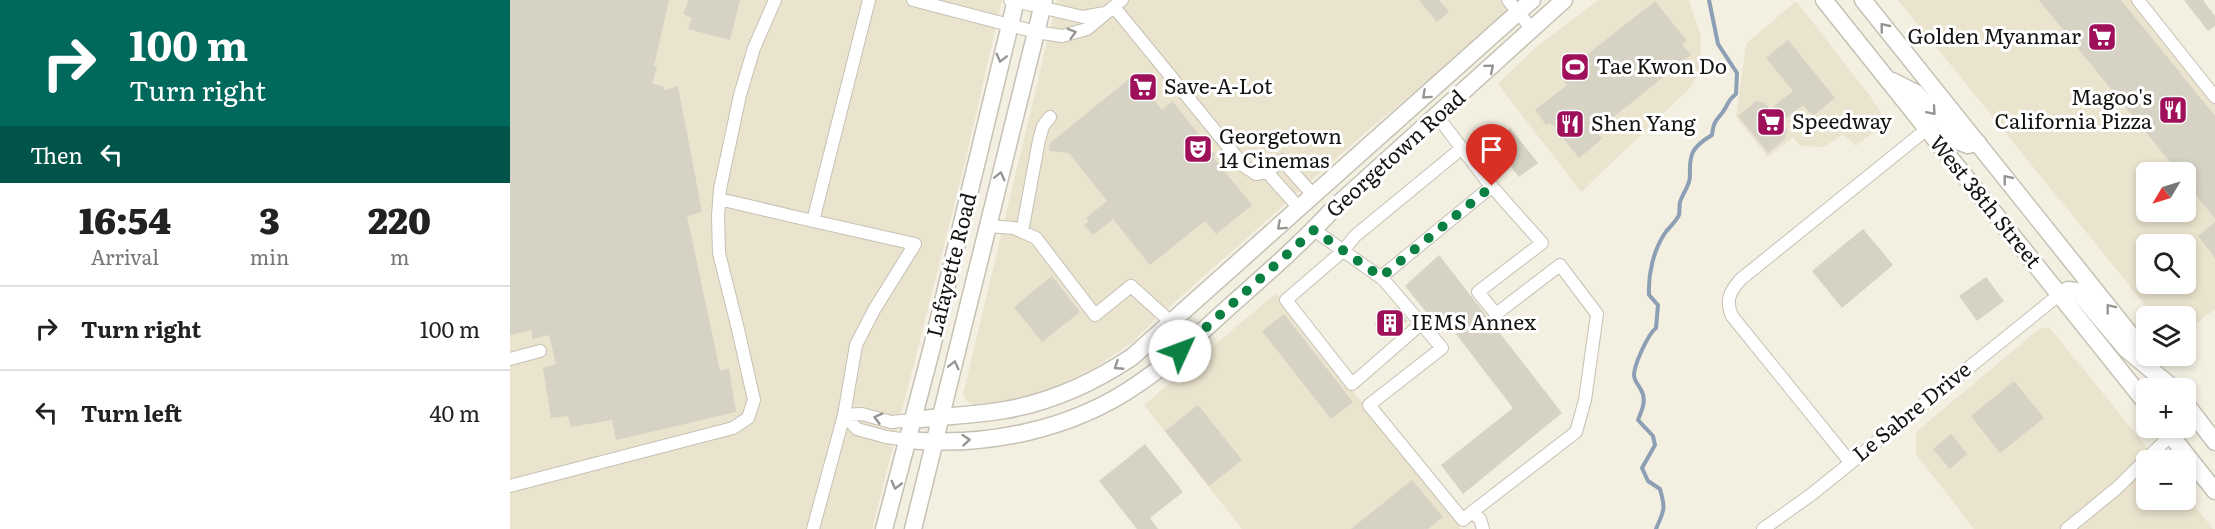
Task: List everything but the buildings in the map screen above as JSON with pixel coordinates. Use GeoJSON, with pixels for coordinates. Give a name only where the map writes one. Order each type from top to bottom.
{"type":"FeatureCollection","features":[{"type":"Feature","properties":{"kind":"main road","name":"Lafayette Road"},"geometry":{"type":"LineString","coordinates":[[884,529],[913,420],[1010,25],[1014,0]]}},
{"type":"Feature","properties":{"kind":"main road","name":"Georgetown Road"},"geometry":{"type":"LineString","coordinates":[[913,420],[1014,408],[1047,400],[1094,381],[1123,363],[1172,323],[1300,209],[1513,6],[1532,0]]}},
{"type":"Feature","properties":{"kind":"main road","name":"Georgetown Road"},"geometry":{"type":"LineString","coordinates":[[908,440],[935,442],[1005,436],[1069,419],[1137,386],[1182,353],[1314,230],[1335,207],[1564,0]]}},
{"type":"Feature","properties":{"kind":"main road","name":"West 38th Street"},"geometry":{"type":"LineString","coordinates":[[1824,0],[2136,390]]}},
{"type":"Feature","properties":{"kind":"main road","name":"West 38th Street"},"geometry":{"type":"LineString","coordinates":[[1863,0],[2136,341]]}},
{"type":"Feature","properties":{"kind":"main road","name":"Lafayette Road"},"geometry":{"type":"LineString","coordinates":[[913,529],[1043,3]]}},
{"type":"Feature","properties":{"kind":"main road"},"geometry":{"type":"LineString","coordinates":[[1886,78],[1916,93],[1960,142],[1968,145],[1978,143]]}},
{"type":"Feature","properties":{"kind":"main road"},"geometry":{"type":"LineString","coordinates":[[2060,294],[2068,290],[2077,291],[2126,349],[2161,378]]}},
{"type":"Feature","properties":{"kind":"main road","name":"West 38th Street"},"geometry":{"type":"LineString","coordinates":[[2156,366],[2165,378]]}},
{"type":"Feature","properties":{"kind":"main road"},"geometry":{"type":"LineString","coordinates":[[2196,417],[2215,442]]}},
{"type":"Feature","properties":{"kind":"main road"},"geometry":{"type":"LineString","coordinates":[[2173,438],[2215,491]]}},
{"type":"Feature","properties":{"kind":"street"},"geometry":{"type":"LineString","coordinates":[[510,486],[733,428],[748,418],[753,400],[719,253],[719,199],[740,95],[754,48],[775,0]]}},
{"type":"Feature","properties":{"kind":"street"},"geometry":{"type":"LineString","coordinates":[[813,221],[869,0]]}},
{"type":"Feature","properties":{"kind":"street"},"geometry":{"type":"LineString","coordinates":[[913,0],[1036,33],[1062,36],[1087,29],[1114,6]]}},
{"type":"Feature","properties":{"kind":"street"},"geometry":{"type":"LineString","coordinates":[[1014,0],[1043,3],[1083,17],[1114,6]]}},
{"type":"Feature","properties":{"kind":"street"},"geometry":{"type":"LineString","coordinates":[[2138,0],[2215,97]]}},
{"type":"Feature","properties":{"kind":"street"},"geometry":{"type":"LineString","coordinates":[[1114,6],[1244,166],[1256,174],[1268,172],[1282,160],[1314,196]]}},
{"type":"Feature","properties":{"kind":"street"},"geometry":{"type":"LineString","coordinates":[[1513,6],[1532,29]]}},
{"type":"Feature","properties":{"kind":"street"},"geometry":{"type":"LineString","coordinates":[[1314,230],[1381,277],[1442,348],[1369,405],[1463,520],[1576,432],[1585,400],[1597,314],[1560,265],[1496,314],[1478,292],[1542,243],[1492,186],[1437,116]]}},
{"type":"Feature","properties":{"kind":"street"},"geometry":{"type":"LineString","coordinates":[[1022,232],[1039,140],[1043,126],[1050,117]]}},
{"type":"Feature","properties":{"kind":"street"},"geometry":{"type":"LineString","coordinates":[[1850,462],[1732,316],[1728,306],[1728,297],[1741,279],[1927,129]]}},
{"type":"Feature","properties":{"kind":"street"},"geometry":{"type":"LineString","coordinates":[[1422,323],[1352,384],[1286,300],[1343,251],[1355,236],[1462,148]]}},
{"type":"Feature","properties":{"kind":"street"},"geometry":{"type":"LineString","coordinates":[[1268,172],[1300,209]]}},
{"type":"Feature","properties":{"kind":"street"},"geometry":{"type":"LineString","coordinates":[[1381,277],[1492,186]]}},
{"type":"Feature","properties":{"kind":"street"},"geometry":{"type":"LineString","coordinates":[[719,199],[915,244],[874,310],[856,345],[844,415],[813,529]]}},
{"type":"Feature","properties":{"kind":"street"},"geometry":{"type":"LineString","coordinates":[[988,226],[1014,228],[1036,238],[1095,315],[1131,286],[1172,323],[1182,353]]}},
{"type":"Feature","properties":{"kind":"street","name":"Le Sabre Drive"},"geometry":{"type":"LineString","coordinates":[[1763,529],[1799,504],[2060,294]]}},
{"type":"Feature","properties":{"kind":"street"},"geometry":{"type":"LineString","coordinates":[[510,359],[540,351]]}},
{"type":"Feature","properties":{"kind":"street"},"geometry":{"type":"LineString","coordinates":[[844,415],[862,414],[891,422],[913,420]]}},
{"type":"Feature","properties":{"kind":"street"},"geometry":{"type":"LineString","coordinates":[[844,415],[857,429],[908,440]]}},
{"type":"Feature","properties":{"kind":"street"},"geometry":{"type":"LineString","coordinates":[[2067,529],[2117,488],[2162,438]]}},
{"type":"Feature","properties":{"kind":"street"},"geometry":{"type":"LineString","coordinates":[[1472,512],[1480,519],[1483,529]]}},
{"type":"Feature","properties":{"kind":"shaded area"},"geometry":{"type":"Polygon","coordinates":[[[510,0],[1002,0],[965,162],[872,529],[510,529],[510,0]]]}},
{"type":"Feature","properties":{"kind":"shaded area"},"geometry":{"type":"Polygon","coordinates":[[[1057,0],[1521,0],[1493,27],[1367,131],[1151,323],[1133,342],[1097,366],[1064,383],[1035,394],[999,403],[976,405],[967,401],[963,395],[1057,0]]]}},
{"type":"Feature","properties":{"kind":"shaded area"},"geometry":{"type":"Polygon","coordinates":[[[1598,0],[1689,0],[1701,36],[1700,69],[1691,87],[1581,192],[1498,84],[1534,49],[1598,0]]]}},
{"type":"Feature","properties":{"kind":"shaded area"},"geometry":{"type":"Polygon","coordinates":[[[1898,0],[2146,0],[2215,87],[2215,309],[2196,323],[2196,306],[2146,306],[2136,294],[2196,294],[2196,234],[2136,234],[2136,294],[1898,0]]]}},
{"type":"Feature","properties":{"kind":"shaded area"},"geometry":{"type":"Polygon","coordinates":[[[1796,1],[1870,96],[1887,122],[1856,146],[1843,134],[1824,147],[1800,146],[1793,137],[1768,157],[1736,117],[1746,44],[1796,1]]]}},
{"type":"Feature","properties":{"kind":"shaded area"},"geometry":{"type":"Polygon","coordinates":[[[1276,293],[1461,529],[1242,529],[1144,405],[1276,293]]]}},
{"type":"Feature","properties":{"kind":"shaded area"},"geometry":{"type":"Polygon","coordinates":[[[2049,327],[2136,434],[2136,438],[2139,438],[2149,450],[2136,450],[2136,510],[2196,510],[2196,508],[2213,529],[1974,529],[1916,454],[1916,432],[2039,329],[2049,327]]]}},
{"type":"Feature","properties":{"kind":"waterway"},"geometry":{"type":"LineString","coordinates":[[1656,529],[1663,510],[1662,496],[1660,489],[1648,481],[1642,468],[1655,445],[1653,436],[1638,420],[1644,400],[1634,375],[1642,350],[1656,328],[1658,305],[1649,295],[1649,279],[1654,255],[1665,233],[1679,215],[1680,202],[1690,179],[1690,162],[1693,152],[1700,143],[1712,135],[1715,122],[1736,94],[1737,73],[1718,44],[1709,0]]}},
{"type":"Feature","properties":{"kind":"place","name":"Golden Myanmar"},"geometry":{"type":"Point","coordinates":[2102,37]}},
{"type":"Feature","properties":{"kind":"place","name":"Tae Kwon Do"},"geometry":{"type":"Point","coordinates":[1575,67]}},
{"type":"Feature","properties":{"kind":"place","name":"Save-A-Lot"},"geometry":{"type":"Point","coordinates":[1143,87]}},
{"type":"Feature","properties":{"kind":"place","name":"Magoo's California Pizza"},"geometry":{"type":"Point","coordinates":[2173,110]}},
{"type":"Feature","properties":{"kind":"place","name":"Speedway"},"geometry":{"type":"Point","coordinates":[1771,122]}},
{"type":"Feature","properties":{"kind":"place","name":"Shen Yang"},"geometry":{"type":"Point","coordinates":[1570,124]}},
{"type":"Feature","properties":{"kind":"place","name":"Georgetown 14 Cinemas"},"geometry":{"type":"Point","coordinates":[1198,149]}},
{"type":"Feature","properties":{"kind":"place","name":"IEMS Annex"},"geometry":{"type":"Point","coordinates":[1390,323]}},
{"type":"Feature","properties":{"kind":"route"},"geometry":{"type":"LineString","coordinates":[[1180,351],[1314,230],[1381,277],[1492,186]]}}]}
